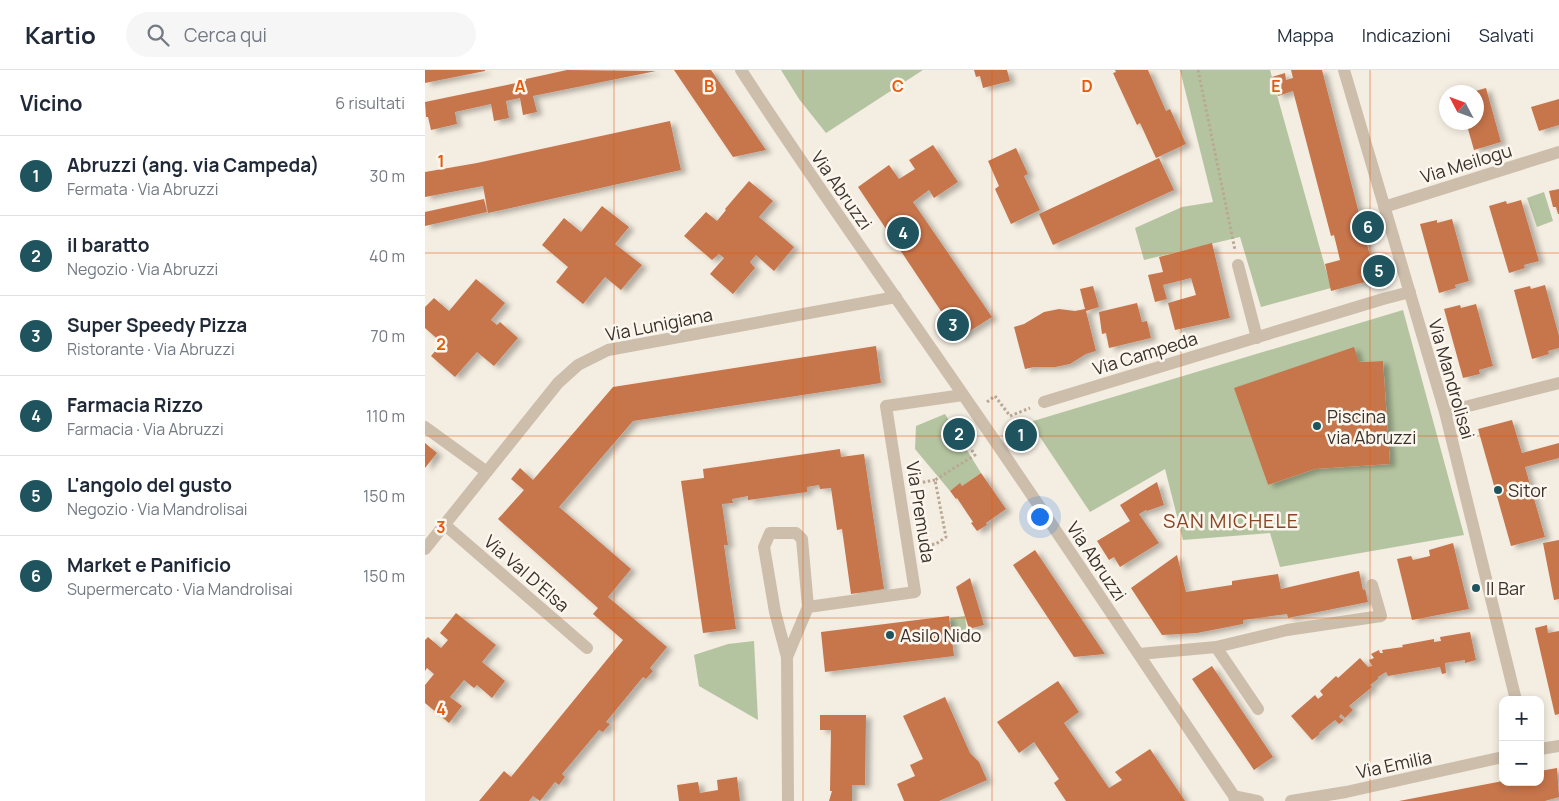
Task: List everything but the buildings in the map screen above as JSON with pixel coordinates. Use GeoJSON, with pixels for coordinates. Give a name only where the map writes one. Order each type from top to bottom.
{"type":"FeatureCollection","features":[{"type":"Feature","properties":{"kind":"street","name":"Via Abruzzi"},"geometry":{"type":"LineString","coordinates":[[741,70],[787,140],[975,411],[1234,799]]}},
{"type":"Feature","properties":{"kind":"street","name":"Via Mandrolisai"},"geometry":{"type":"LineString","coordinates":[[1344,70],[1445,412],[1515,696]]}},
{"type":"Feature","properties":{"kind":"street","name":"Via Meilogu"},"geometry":{"type":"LineString","coordinates":[[1384,207],[1559,152]]}},
{"type":"Feature","properties":{"kind":"street"},"geometry":{"type":"LineString","coordinates":[[1238,265],[1257,338]]}},
{"type":"Feature","properties":{"kind":"street","name":"Via Campeda"},"geometry":{"type":"LineString","coordinates":[[1044,402],[1409,292]]}},
{"type":"Feature","properties":{"kind":"street","name":"Via Lunigiana"},"geometry":{"type":"LineString","coordinates":[[425,549],[558,383],[578,365],[607,350],[896,297]]}},
{"type":"Feature","properties":{"kind":"street"},"geometry":{"type":"LineString","coordinates":[[1445,412],[1558,385]]}},
{"type":"Feature","properties":{"kind":"street","name":"Via Premuda"},"geometry":{"type":"LineString","coordinates":[[808,607],[915,592],[887,406],[963,395]]}},
{"type":"Feature","properties":{"kind":"street"},"geometry":{"type":"LineString","coordinates":[[425,427],[487,472]]}},
{"type":"Feature","properties":{"kind":"street","name":"Via Val D'Elsa"},"geometry":{"type":"LineString","coordinates":[[445,525],[587,648]]}},
{"type":"Feature","properties":{"kind":"street"},"geometry":{"type":"LineString","coordinates":[[787,657],[808,607],[802,539],[796,533],[770,533],[764,547],[775,612],[787,657],[788,801]]}},
{"type":"Feature","properties":{"kind":"street"},"geometry":{"type":"LineString","coordinates":[[1139,654],[1216,646],[1287,630],[1381,616],[1372,585]]}},
{"type":"Feature","properties":{"kind":"street"},"geometry":{"type":"LineString","coordinates":[[1216,646],[1257,709]]}},
{"type":"Feature","properties":{"kind":"street"},"geometry":{"type":"LineString","coordinates":[[1544,749],[1559,746]]}},
{"type":"Feature","properties":{"kind":"street","name":"Via Emilia"},"geometry":{"type":"LineString","coordinates":[[1291,801],[1341,797],[1499,758]]}},
{"type":"Feature","properties":{"kind":"street"},"geometry":{"type":"LineString","coordinates":[[1234,799],[1258,801]]}},
{"type":"Feature","properties":{"kind":"path"},"geometry":{"type":"LineString","coordinates":[[1198,70],[1238,265]]}},
{"type":"Feature","properties":{"kind":"path"},"geometry":{"type":"LineString","coordinates":[[899,486],[935,480],[975,455],[955,425],[995,396],[1010,416],[1044,402]]}},
{"type":"Feature","properties":{"kind":"path"},"geometry":{"type":"LineString","coordinates":[[909,548],[936,544],[947,536],[935,480]]}},
{"type":"Feature","properties":{"kind":"green space"},"geometry":{"type":"Polygon","coordinates":[[[781,70],[923,70],[826,133],[799,99],[781,70]]]}},
{"type":"Feature","properties":{"kind":"green space"},"geometry":{"type":"Polygon","coordinates":[[[1180,70],[1270,70],[1331,288],[1261,307],[1240,237],[1144,260],[1135,228],[1182,207],[1213,202],[1180,70]]]}},
{"type":"Feature","properties":{"kind":"green space"},"geometry":{"type":"Polygon","coordinates":[[[1544,192],[1553,221],[1537,227],[1527,198],[1544,192]]]}},
{"type":"Feature","properties":{"kind":"green space"},"geometry":{"type":"Polygon","coordinates":[[[1403,310],[1464,535],[1280,567],[1270,533],[1183,540],[1165,469],[1090,512],[1030,422],[1403,310]],[[1383,361],[1359,362],[1235,388],[1268,485],[1315,469],[1390,464],[1383,361]]]}},
{"type":"Feature","properties":{"kind":"green space"},"geometry":{"type":"Polygon","coordinates":[[[945,414],[981,473],[962,486],[960,484],[950,491],[915,449],[916,426],[945,414]]]}},
{"type":"Feature","properties":{"kind":"green space"},"geometry":{"type":"Polygon","coordinates":[[[965,616],[968,642],[953,643],[950,618],[965,616]]]}},
{"type":"Feature","properties":{"kind":"green space"},"geometry":{"type":"Polygon","coordinates":[[[754,641],[758,720],[699,686],[694,655],[728,644],[754,641]]]}},
{"type":"Feature","properties":{"kind":"place","name":"Market e Panificio"},"geometry":{"type":"Point","coordinates":[1368,227]}},
{"type":"Feature","properties":{"kind":"place","name":"Farmacia Rizzo"},"geometry":{"type":"Point","coordinates":[903,233]}},
{"type":"Feature","properties":{"kind":"place","name":"L'angolo del gusto"},"geometry":{"type":"Point","coordinates":[1379,271]}},
{"type":"Feature","properties":{"kind":"place","name":"Super Speedy Pizza"},"geometry":{"type":"Point","coordinates":[953,325]}},
{"type":"Feature","properties":{"kind":"place","name":"Piscina via Abruzzi"},"geometry":{"type":"Point","coordinates":[1317,426]}},
{"type":"Feature","properties":{"kind":"place","name":"il baratto"},"geometry":{"type":"Point","coordinates":[959,434]}},
{"type":"Feature","properties":{"kind":"place","name":"Abruzzi (ang. via Campeda)"},"geometry":{"type":"Point","coordinates":[1021,435]}},
{"type":"Feature","properties":{"kind":"place","name":"Sitor"},"geometry":{"type":"Point","coordinates":[1498,490]}},
{"type":"Feature","properties":{"kind":"place","name":"Il Bar"},"geometry":{"type":"Point","coordinates":[1476,588]}},
{"type":"Feature","properties":{"kind":"place","name":"Asilo Nido"},"geometry":{"type":"Point","coordinates":[890,635]}},
{"type":"Feature","properties":{"kind":"district","name":"SAN MICHELE"},"geometry":{"type":"Point","coordinates":[1231,520]}}]}
